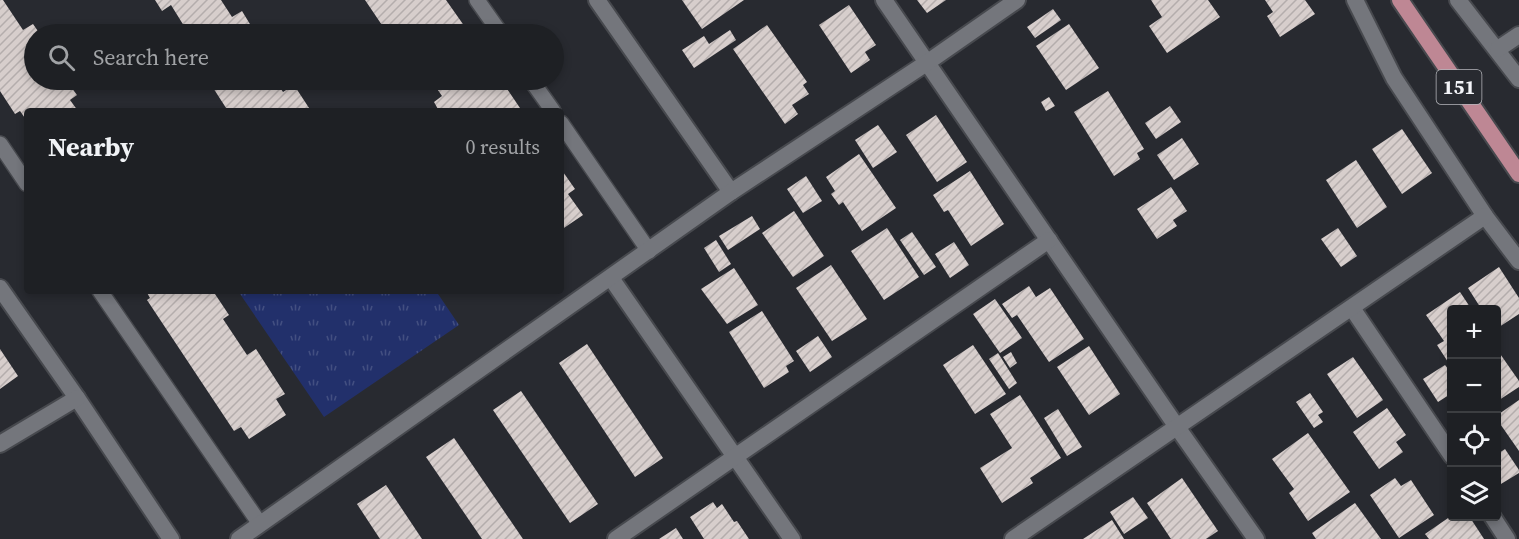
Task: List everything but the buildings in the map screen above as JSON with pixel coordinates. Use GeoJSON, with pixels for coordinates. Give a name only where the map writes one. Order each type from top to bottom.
{"type":"FeatureCollection","features":[{"type":"Feature","properties":{"kind":"main road","name":"151"},"geometry":{"type":"LineString","coordinates":[[1400,0],[1519,174]]}},
{"type":"Feature","properties":{"kind":"street"},"geometry":{"type":"LineString","coordinates":[[597,0],[731,192]]}},
{"type":"Feature","properties":{"kind":"street"},"geometry":{"type":"LineString","coordinates":[[884,0],[1256,539]]}},
{"type":"Feature","properties":{"kind":"street"},"geometry":{"type":"LineString","coordinates":[[239,539],[731,192],[928,62],[1017,0]]}},
{"type":"Feature","properties":{"kind":"street"},"geometry":{"type":"LineString","coordinates":[[1355,0],[1394,78],[1485,216],[1519,261]]}},
{"type":"Feature","properties":{"kind":"street"},"geometry":{"type":"LineString","coordinates":[[1458,0],[1519,79]]}},
{"type":"Feature","properties":{"kind":"street"},"geometry":{"type":"LineString","coordinates":[[1498,49],[1519,35]]}},
{"type":"Feature","properties":{"kind":"street"},"geometry":{"type":"LineString","coordinates":[[1013,539],[1485,216]]}},
{"type":"Feature","properties":{"kind":"street"},"geometry":{"type":"LineString","coordinates":[[616,539],[1048,240]]}},
{"type":"Feature","properties":{"kind":"street"},"geometry":{"type":"LineString","coordinates":[[610,278],[792,539]]}},
{"type":"Feature","properties":{"kind":"street"},"geometry":{"type":"LineString","coordinates":[[0,288],[171,539]]}},
{"type":"Feature","properties":{"kind":"street"},"geometry":{"type":"LineString","coordinates":[[1352,308],[1447,449]]}},
{"type":"Feature","properties":{"kind":"street"},"geometry":{"type":"LineString","coordinates":[[0,444],[77,398]]}},
{"type":"Feature","properties":{"kind":"street"},"geometry":{"type":"LineString","coordinates":[[1495,521],[1507,539]]}},
{"type":"Feature","properties":{"kind":"lane"},"geometry":{"type":"LineString","coordinates":[[477,0],[494,24]]}},
{"type":"Feature","properties":{"kind":"lane"},"geometry":{"type":"LineString","coordinates":[[538,90],[551,108]]}},
{"type":"Feature","properties":{"kind":"lane"},"geometry":{"type":"LineString","coordinates":[[564,127],[649,250]]}},
{"type":"Feature","properties":{"kind":"lane"},"geometry":{"type":"LineString","coordinates":[[0,144],[24,180]]}},
{"type":"Feature","properties":{"kind":"lane"},"geometry":{"type":"LineString","coordinates":[[102,294],[260,524]]}},
{"type":"Feature","properties":{"kind":"green space"},"geometry":{"type":"Polygon","coordinates":[[[240,294],[438,294],[459,325],[324,417],[240,294]]]}}]}
